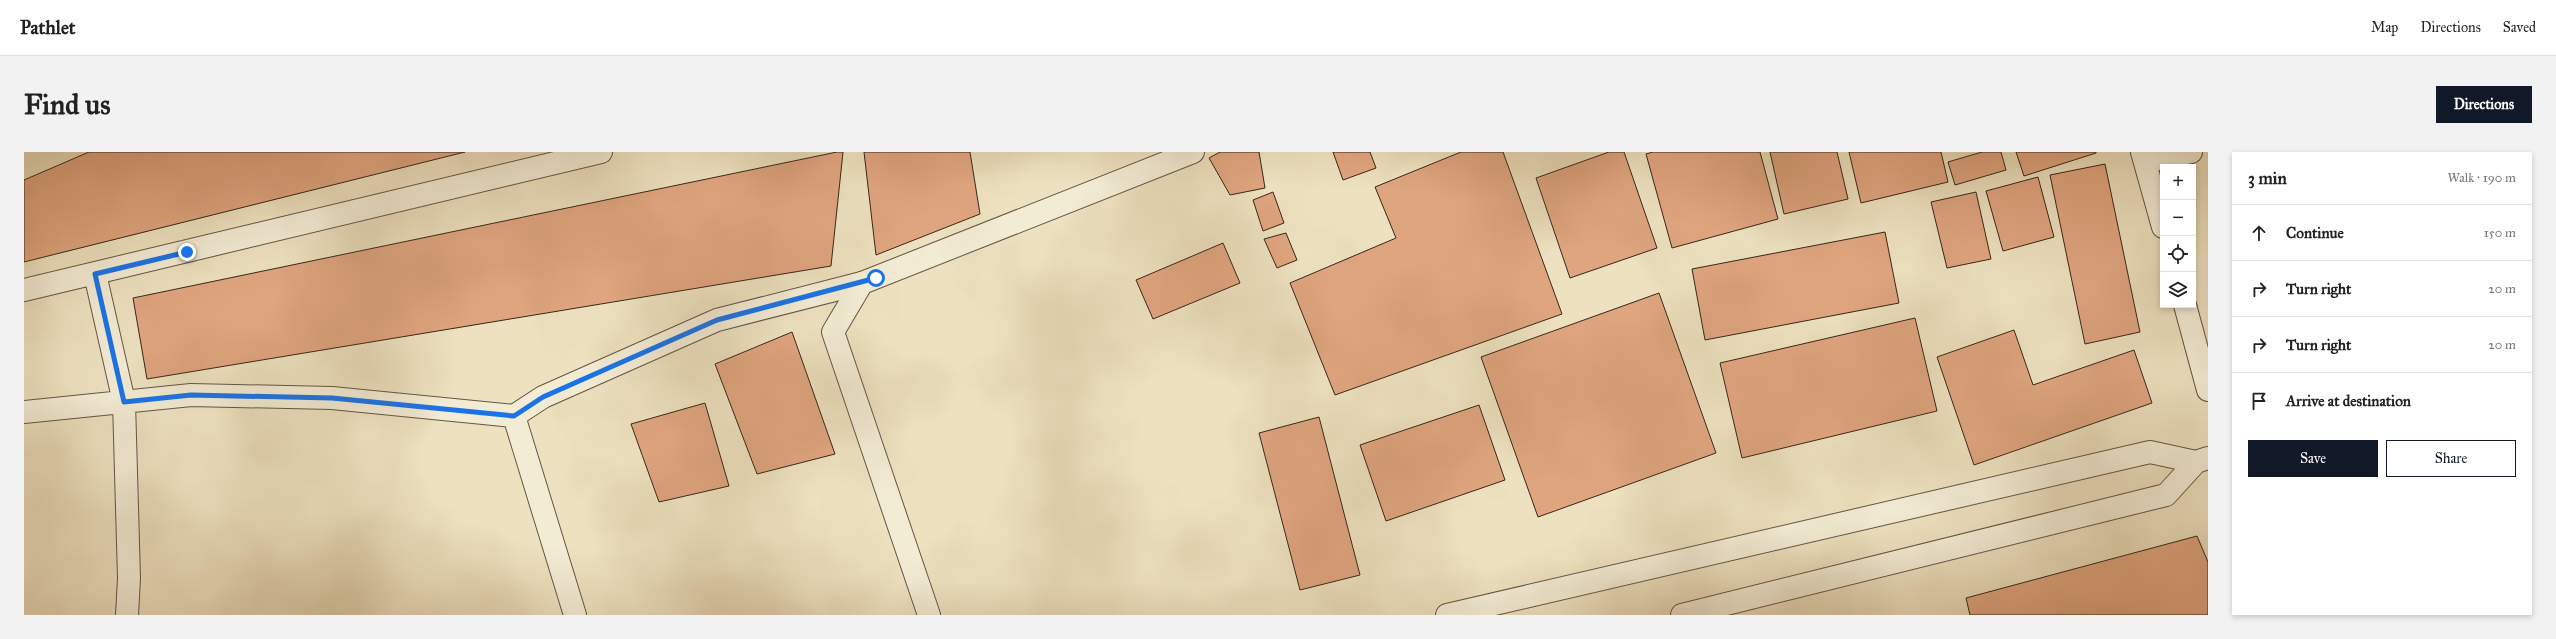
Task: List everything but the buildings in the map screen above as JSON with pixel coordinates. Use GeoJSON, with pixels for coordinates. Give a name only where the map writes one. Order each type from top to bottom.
{"type":"FeatureCollection","features":[{"type":"Feature","properties":{"kind":"street"},"geometry":{"type":"LineString","coordinates":[[24,290],[601,152]]}},
{"type":"Feature","properties":{"kind":"street"},"geometry":{"type":"LineString","coordinates":[[24,412],[191,395],[332,398],[514,416],[543,397],[717,320],[862,283],[1193,152]]}},
{"type":"Feature","properties":{"kind":"street"},"geometry":{"type":"LineString","coordinates":[[2160,216],[2144,157],[2191,152]]}},
{"type":"Feature","properties":{"kind":"street"},"geometry":{"type":"LineString","coordinates":[[95,274],[124,402],[129,578],[127,615]]}},
{"type":"Feature","properties":{"kind":"street"},"geometry":{"type":"LineString","coordinates":[[862,283],[834,332],[929,615]]}},
{"type":"Feature","properties":{"kind":"street"},"geometry":{"type":"LineString","coordinates":[[2185,308],[2208,390]]}},
{"type":"Feature","properties":{"kind":"street"},"geometry":{"type":"LineString","coordinates":[[514,416],[575,615]]}},
{"type":"Feature","properties":{"kind":"street"},"geometry":{"type":"LineString","coordinates":[[1447,615],[2150,452],[2202,460]]}},
{"type":"Feature","properties":{"kind":"street"},"geometry":{"type":"LineString","coordinates":[[1682,615],[2166,495],[2202,460]]}},
{"type":"Feature","properties":{"kind":"route"},"geometry":{"type":"LineString","coordinates":[[187,252],[95,274],[124,402],[191,395],[332,398],[514,416],[543,397],[717,320],[862,283],[876,278]]}}]}
